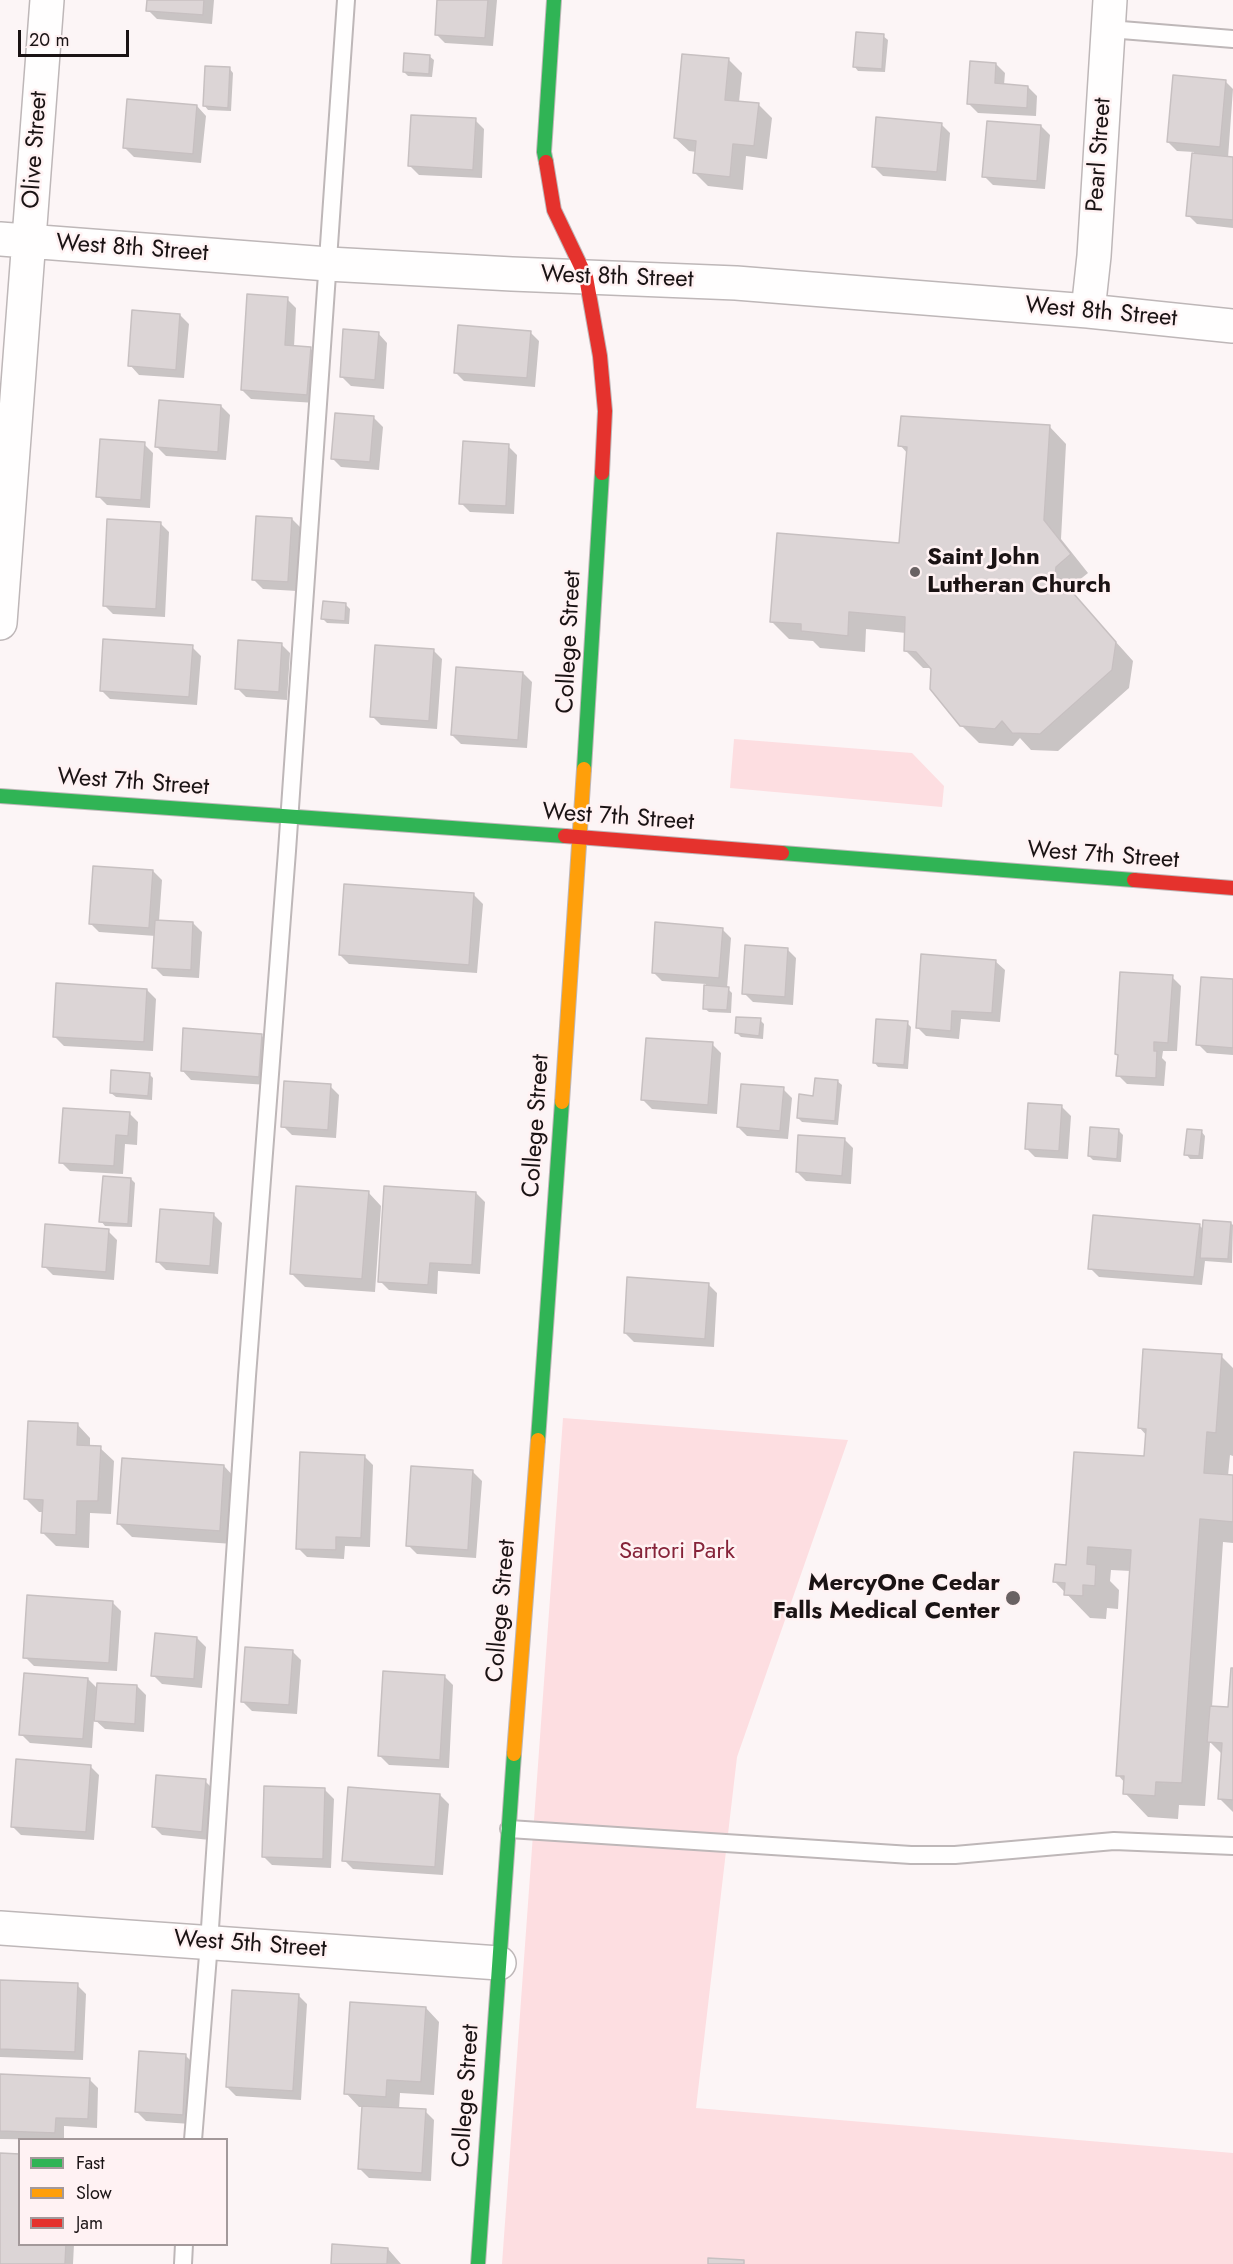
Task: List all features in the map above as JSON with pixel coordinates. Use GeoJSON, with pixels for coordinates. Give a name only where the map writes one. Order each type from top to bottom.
{"type":"FeatureCollection","features":[{"type":"Feature","properties":{"kind":"street","name":"Olive Street"},"geometry":{"type":"LineString","coordinates":[[0,623],[14,240],[47,0]]}},
{"type":"Feature","properties":{"kind":"street","name":"College Street"},"geometry":{"type":"LineString","coordinates":[[478,2264],[541,1405],[591,668],[605,411],[600,356],[586,277],[554,210],[544,152],[554,0]]}},
{"type":"Feature","properties":{"kind":"street","name":"Pearl Street"},"geometry":{"type":"LineString","coordinates":[[1088,311],[1094,256],[1109,14]]}},
{"type":"Feature","properties":{"kind":"street","name":"West 8th Street"},"geometry":{"type":"LineString","coordinates":[[14,240],[328,264],[736,283],[1088,311],[1233,326]]}},
{"type":"Feature","properties":{"kind":"street","name":"West 7th Street"},"geometry":{"type":"LineString","coordinates":[[0,796],[579,837],[1233,888]]}},
{"type":"Feature","properties":{"kind":"street","name":"West 5th Street"},"geometry":{"type":"LineString","coordinates":[[0,1928],[499,1963]]}},
{"type":"Feature","properties":{"kind":"lane"},"geometry":{"type":"LineString","coordinates":[[193,2138],[209,1943],[247,1376],[346,0]]}},
{"type":"Feature","properties":{"kind":"lane"},"geometry":{"type":"LineString","coordinates":[[1109,14],[1233,39]]}},
{"type":"Feature","properties":{"kind":"lane"},"geometry":{"type":"LineString","coordinates":[[509,1829],[911,1855],[955,1855],[1114,1841],[1233,1846]]}},
{"type":"Feature","properties":{"kind":"lane"},"geometry":{"type":"LineString","coordinates":[[183,2264],[184,2246]]}},
{"type":"Feature","properties":{"kind":"green space"},"geometry":{"type":"Polygon","coordinates":[[[734,739],[912,753],[944,786],[942,807],[730,788],[734,739]]]}},
{"type":"Feature","properties":{"kind":"green space","name":"Sartori Park"},"geometry":{"type":"Polygon","coordinates":[[[563,1418],[848,1440],[737,1757],[696,2108],[1233,2153],[1233,2264],[502,2264],[563,1418]]]}},
{"type":"Feature","properties":{"kind":"building"},"geometry":{"type":"Polygon","coordinates":[[[147,0],[204,0],[203,15],[146,11],[147,0]]]}},
{"type":"Feature","properties":{"kind":"building"},"geometry":{"type":"Polygon","coordinates":[[[437,0],[488,0],[485,38],[435,35],[437,0]]]}},
{"type":"Feature","properties":{"kind":"building"},"geometry":{"type":"Polygon","coordinates":[[[856,32],[884,34],[882,69],[853,67],[856,32]]]}},
{"type":"Feature","properties":{"kind":"building"},"geometry":{"type":"Polygon","coordinates":[[[404,53],[430,55],[429,74],[403,72],[404,53]]]}},
{"type":"Feature","properties":{"kind":"building"},"geometry":{"type":"Polygon","coordinates":[[[682,54],[729,58],[725,100],[759,103],[754,146],[733,144],[730,177],[693,173],[696,141],[674,138],[682,54]]]}},
{"type":"Feature","properties":{"kind":"building"},"geometry":{"type":"Polygon","coordinates":[[[970,61],[996,63],[995,83],[1028,86],[1027,108],[967,104],[970,61]]]}},
{"type":"Feature","properties":{"kind":"building"},"geometry":{"type":"Polygon","coordinates":[[[205,66],[230,67],[228,108],[203,106],[205,66]]]}},
{"type":"Feature","properties":{"kind":"building"},"geometry":{"type":"Polygon","coordinates":[[[1173,75],[1226,80],[1220,147],[1167,142],[1173,75]]]}},
{"type":"Feature","properties":{"kind":"building"},"geometry":{"type":"Polygon","coordinates":[[[127,99],[197,105],[193,154],[123,148],[127,99]]]}},
{"type":"Feature","properties":{"kind":"building"},"geometry":{"type":"Polygon","coordinates":[[[411,115],[476,118],[473,170],[408,166],[411,115]]]}},
{"type":"Feature","properties":{"kind":"building"},"geometry":{"type":"Polygon","coordinates":[[[876,117],[942,123],[937,172],[872,167],[876,117]]]}},
{"type":"Feature","properties":{"kind":"building"},"geometry":{"type":"Polygon","coordinates":[[[987,121],[1041,125],[1037,181],[982,177],[987,121]]]}},
{"type":"Feature","properties":{"kind":"building"},"geometry":{"type":"Polygon","coordinates":[[[1192,153],[1233,157],[1233,220],[1186,216],[1192,153]]]}},
{"type":"Feature","properties":{"kind":"building"},"geometry":{"type":"Polygon","coordinates":[[[247,294],[288,297],[285,345],[311,347],[307,395],[241,390],[247,294]]]}},
{"type":"Feature","properties":{"kind":"building"},"geometry":{"type":"Polygon","coordinates":[[[132,310],[180,314],[176,370],[128,366],[132,310]]]}},
{"type":"Feature","properties":{"kind":"building"},"geometry":{"type":"Polygon","coordinates":[[[458,325],[531,331],[527,378],[454,373],[458,325]]]}},
{"type":"Feature","properties":{"kind":"building"},"geometry":{"type":"Polygon","coordinates":[[[343,329],[379,332],[375,380],[340,377],[343,329]]]}},
{"type":"Feature","properties":{"kind":"building"},"geometry":{"type":"Polygon","coordinates":[[[159,400],[221,405],[218,452],[155,447],[159,400]]]}},
{"type":"Feature","properties":{"kind":"building"},"geometry":{"type":"Polygon","coordinates":[[[335,413],[374,416],[370,462],[331,459],[335,413]]]}},
{"type":"Feature","properties":{"kind":"building","name":"Saint John Lutheran Church"},"geometry":{"type":"Polygon","coordinates":[[[901,416],[1050,425],[1044,520],[1071,554],[1056,567],[1055,577],[1060,578],[1116,642],[1112,670],[1040,734],[1012,733],[1002,721],[995,729],[960,726],[930,689],[931,669],[916,652],[904,651],[905,617],[849,612],[848,636],[801,631],[801,624],[770,622],[777,533],[899,543],[907,447],[898,446],[901,416]]]}},
{"type":"Feature","properties":{"kind":"building"},"geometry":{"type":"Polygon","coordinates":[[[100,439],[145,442],[141,500],[96,497],[100,439]]]}},
{"type":"Feature","properties":{"kind":"building"},"geometry":{"type":"Polygon","coordinates":[[[463,441],[509,444],[506,506],[459,504],[463,441]]]}},
{"type":"Feature","properties":{"kind":"building"},"geometry":{"type":"Polygon","coordinates":[[[256,516],[292,518],[288,582],[252,580],[256,516]]]}},
{"type":"Feature","properties":{"kind":"building"},"geometry":{"type":"Polygon","coordinates":[[[107,519],[161,522],[156,609],[103,606],[107,519]]]}},
{"type":"Feature","properties":{"kind":"building"},"geometry":{"type":"Polygon","coordinates":[[[323,601],[346,603],[345,621],[321,619],[323,601]]]}},
{"type":"Feature","properties":{"kind":"building"},"geometry":{"type":"Polygon","coordinates":[[[103,639],[193,645],[189,697],[100,691],[103,639]]]}},
{"type":"Feature","properties":{"kind":"building"},"geometry":{"type":"Polygon","coordinates":[[[238,640],[282,643],[279,692],[235,689],[238,640]]]}},
{"type":"Feature","properties":{"kind":"building"},"geometry":{"type":"Polygon","coordinates":[[[375,645],[434,649],[429,721],[370,717],[375,645]]]}},
{"type":"Feature","properties":{"kind":"building"},"geometry":{"type":"Polygon","coordinates":[[[456,667],[523,672],[518,740],[451,735],[456,667]]]}},
{"type":"Feature","properties":{"kind":"building"},"geometry":{"type":"Polygon","coordinates":[[[93,866],[153,870],[149,928],[89,924],[93,866]]]}},
{"type":"Feature","properties":{"kind":"building"},"geometry":{"type":"Polygon","coordinates":[[[344,884],[474,893],[469,965],[339,955],[344,884]]]}},
{"type":"Feature","properties":{"kind":"building"},"geometry":{"type":"Polygon","coordinates":[[[155,920],[193,922],[191,970],[152,968],[155,920]]]}},
{"type":"Feature","properties":{"kind":"building"},"geometry":{"type":"Polygon","coordinates":[[[655,922],[723,928],[719,978],[652,973],[655,922]]]}},
{"type":"Feature","properties":{"kind":"building"},"geometry":{"type":"Polygon","coordinates":[[[745,945],[788,948],[785,997],[742,994],[745,945]]]}},
{"type":"Feature","properties":{"kind":"building"},"geometry":{"type":"Polygon","coordinates":[[[921,954],[996,960],[992,1013],[952,1011],[951,1031],[916,1028],[921,954]]]}},
{"type":"Feature","properties":{"kind":"building"},"geometry":{"type":"Polygon","coordinates":[[[1120,972],[1173,975],[1168,1043],[1154,1042],[1154,1051],[1157,1051],[1156,1078],[1116,1076],[1118,1055],[1115,1054],[1120,972]]]}},
{"type":"Feature","properties":{"kind":"building"},"geometry":{"type":"Polygon","coordinates":[[[1201,977],[1233,979],[1233,1048],[1196,1045],[1201,977]]]}},
{"type":"Feature","properties":{"kind":"building"},"geometry":{"type":"Polygon","coordinates":[[[56,983],[147,989],[144,1042],[53,1037],[56,983]]]}},
{"type":"Feature","properties":{"kind":"building"},"geometry":{"type":"Polygon","coordinates":[[[704,985],[729,987],[727,1010],[703,1009],[704,985]]]}},
{"type":"Feature","properties":{"kind":"building"},"geometry":{"type":"Polygon","coordinates":[[[736,1017],[761,1018],[759,1036],[735,1033],[736,1017]]]}},
{"type":"Feature","properties":{"kind":"building"},"geometry":{"type":"Polygon","coordinates":[[[876,1019],[908,1021],[904,1065],[873,1063],[876,1019]]]}},
{"type":"Feature","properties":{"kind":"building"},"geometry":{"type":"Polygon","coordinates":[[[183,1028],[262,1034],[259,1077],[181,1071],[183,1028]]]}},
{"type":"Feature","properties":{"kind":"building"},"geometry":{"type":"Polygon","coordinates":[[[646,1038],[713,1042],[708,1105],[641,1100],[646,1038]]]}},
{"type":"Feature","properties":{"kind":"building"},"geometry":{"type":"Polygon","coordinates":[[[111,1070],[150,1073],[148,1096],[110,1093],[111,1070]]]}},
{"type":"Feature","properties":{"kind":"building"},"geometry":{"type":"Polygon","coordinates":[[[815,1078],[838,1080],[835,1121],[797,1118],[799,1094],[813,1096],[815,1078]]]}},
{"type":"Feature","properties":{"kind":"building"},"geometry":{"type":"Polygon","coordinates":[[[284,1081],[331,1084],[328,1130],[281,1127],[284,1081]]]}},
{"type":"Feature","properties":{"kind":"building"},"geometry":{"type":"Polygon","coordinates":[[[741,1084],[784,1087],[780,1131],[737,1127],[741,1084]]]}},
{"type":"Feature","properties":{"kind":"building"},"geometry":{"type":"Polygon","coordinates":[[[1028,1103],[1062,1105],[1059,1151],[1025,1149],[1028,1103]]]}},
{"type":"Feature","properties":{"kind":"building"},"geometry":{"type":"Polygon","coordinates":[[[63,1108],[130,1112],[128,1136],[116,1135],[114,1166],[59,1163],[63,1108]]]}},
{"type":"Feature","properties":{"kind":"building"},"geometry":{"type":"Polygon","coordinates":[[[1090,1127],[1119,1129],[1117,1159],[1088,1156],[1090,1127]]]}},
{"type":"Feature","properties":{"kind":"building"},"geometry":{"type":"Polygon","coordinates":[[[1187,1129],[1202,1130],[1199,1156],[1184,1155],[1187,1129]]]}},
{"type":"Feature","properties":{"kind":"building"},"geometry":{"type":"Polygon","coordinates":[[[798,1135],[845,1138],[842,1176],[796,1172],[798,1135]]]}},
{"type":"Feature","properties":{"kind":"building"},"geometry":{"type":"Polygon","coordinates":[[[103,1176],[131,1178],[128,1224],[99,1222],[103,1176]]]}},
{"type":"Feature","properties":{"kind":"building"},"geometry":{"type":"Polygon","coordinates":[[[296,1186],[369,1191],[362,1279],[290,1274],[296,1186]]]}},
{"type":"Feature","properties":{"kind":"building"},"geometry":{"type":"Polygon","coordinates":[[[384,1186],[476,1192],[472,1265],[430,1263],[428,1285],[378,1282],[384,1186]]]}},
{"type":"Feature","properties":{"kind":"building"},"geometry":{"type":"Polygon","coordinates":[[[160,1209],[214,1213],[210,1266],[156,1262],[160,1209]]]}},
{"type":"Feature","properties":{"kind":"building"},"geometry":{"type":"Polygon","coordinates":[[[1093,1215],[1200,1224],[1194,1277],[1088,1269],[1093,1215]]]}},
{"type":"Feature","properties":{"kind":"building"},"geometry":{"type":"Polygon","coordinates":[[[1203,1220],[1231,1222],[1228,1259],[1200,1258],[1203,1220]]]}},
{"type":"Feature","properties":{"kind":"building"},"geometry":{"type":"Polygon","coordinates":[[[45,1224],[109,1229],[106,1272],[42,1267],[45,1224]]]}},
{"type":"Feature","properties":{"kind":"building"},"geometry":{"type":"Polygon","coordinates":[[[627,1277],[709,1283],[705,1339],[624,1333],[627,1277]]]}},
{"type":"Feature","properties":{"kind":"building"},"geometry":{"type":"Polygon","coordinates":[[[1143,1349],[1222,1354],[1216,1433],[1207,1432],[1204,1473],[1233,1475],[1233,1522],[1200,1519],[1182,1783],[1156,1782],[1155,1796],[1123,1794],[1124,1776],[1116,1776],[1131,1550],[1088,1547],[1087,1564],[1096,1565],[1095,1586],[1083,1585],[1083,1596],[1064,1595],[1065,1583],[1053,1582],[1055,1564],[1066,1565],[1074,1452],[1144,1456],[1146,1429],[1138,1428],[1143,1349]]]}},
{"type":"Feature","properties":{"kind":"building"},"geometry":{"type":"Polygon","coordinates":[[[28,1421],[78,1423],[77,1445],[101,1446],[98,1501],[77,1501],[76,1535],[41,1533],[43,1500],[24,1499],[28,1421]]]}},
{"type":"Feature","properties":{"kind":"building"},"geometry":{"type":"Polygon","coordinates":[[[300,1452],[365,1455],[361,1538],[336,1537],[336,1550],[296,1549],[300,1452]]]}},
{"type":"Feature","properties":{"kind":"building"},"geometry":{"type":"Polygon","coordinates":[[[122,1458],[224,1465],[220,1531],[117,1524],[122,1458]]]}},
{"type":"Feature","properties":{"kind":"building"},"geometry":{"type":"Polygon","coordinates":[[[411,1466],[473,1470],[468,1550],[406,1546],[411,1466]]]}},
{"type":"Feature","properties":{"kind":"building"},"geometry":{"type":"Polygon","coordinates":[[[27,1595],[113,1601],[109,1663],[23,1658],[27,1595]]]}},
{"type":"Feature","properties":{"kind":"building"},"geometry":{"type":"Polygon","coordinates":[[[155,1633],[197,1637],[194,1679],[151,1676],[155,1633]]]}},
{"type":"Feature","properties":{"kind":"building"},"geometry":{"type":"Polygon","coordinates":[[[245,1647],[293,1650],[289,1705],[241,1702],[245,1647]]]}},
{"type":"Feature","properties":{"kind":"building"},"geometry":{"type":"Polygon","coordinates":[[[1231,1668],[1233,1668],[1233,1800],[1218,1799],[1222,1743],[1207,1742],[1210,1706],[1228,1707],[1231,1668]]]}},
{"type":"Feature","properties":{"kind":"building"},"geometry":{"type":"Polygon","coordinates":[[[383,1671],[445,1675],[440,1760],[378,1756],[383,1671]]]}},
{"type":"Feature","properties":{"kind":"building"},"geometry":{"type":"Polygon","coordinates":[[[24,1673],[88,1678],[83,1739],[19,1735],[24,1673]]]}},
{"type":"Feature","properties":{"kind":"building"},"geometry":{"type":"Polygon","coordinates":[[[97,1683],[137,1685],[135,1724],[94,1721],[97,1683]]]}},
{"type":"Feature","properties":{"kind":"building"},"geometry":{"type":"Polygon","coordinates":[[[16,1759],[91,1765],[86,1832],[11,1827],[16,1759]]]}},
{"type":"Feature","properties":{"kind":"building"},"geometry":{"type":"Polygon","coordinates":[[[156,1775],[206,1779],[202,1832],[152,1827],[156,1775]]]}},
{"type":"Feature","properties":{"kind":"building"},"geometry":{"type":"Polygon","coordinates":[[[264,1786],[325,1788],[323,1859],[262,1857],[264,1786]]]}},
{"type":"Feature","properties":{"kind":"building"},"geometry":{"type":"Polygon","coordinates":[[[348,1787],[440,1794],[435,1867],[342,1861],[348,1787]]]}},
{"type":"Feature","properties":{"kind":"building"},"geometry":{"type":"Polygon","coordinates":[[[0,1980],[78,1983],[75,2052],[0,2049],[0,1980]]]}},
{"type":"Feature","properties":{"kind":"building"},"geometry":{"type":"Polygon","coordinates":[[[232,1990],[299,1994],[293,2091],[226,2087],[232,1990]]]}},
{"type":"Feature","properties":{"kind":"building"},"geometry":{"type":"Polygon","coordinates":[[[350,2002],[426,2007],[421,2082],[387,2080],[386,2097],[344,2094],[350,2002]]]}},
{"type":"Feature","properties":{"kind":"building"},"geometry":{"type":"Polygon","coordinates":[[[139,2051],[186,2054],[183,2115],[135,2112],[139,2051]]]}},
{"type":"Feature","properties":{"kind":"building"},"geometry":{"type":"Polygon","coordinates":[[[0,2074],[90,2078],[88,2119],[56,2118],[55,2133],[0,2131],[0,2074]]]}},
{"type":"Feature","properties":{"kind":"building"},"geometry":{"type":"Polygon","coordinates":[[[362,2106],[426,2109],[422,2173],[358,2169],[362,2106]]]}},
{"type":"Feature","properties":{"kind":"building"},"geometry":{"type":"Polygon","coordinates":[[[0,2153],[18,2154],[18,2246],[66,2246],[65,2264],[0,2264],[0,2153]]]}},
{"type":"Feature","properties":{"kind":"building"},"geometry":{"type":"Polygon","coordinates":[[[332,2244],[388,2248],[387,2264],[331,2264],[332,2244]]]}},
{"type":"Feature","properties":{"kind":"building"},"geometry":{"type":"Polygon","coordinates":[[[708,2258],[744,2260],[744,2264],[708,2264],[708,2258]]]}},
{"type":"Feature","properties":{"kind":"traffic: fast"},"geometry":{"type":"LineString","coordinates":[[546,162],[544,152],[554,0]]}},
{"type":"Feature","properties":{"kind":"traffic: fast"},"geometry":{"type":"LineString","coordinates":[[584,769],[602,473]]}},
{"type":"Feature","properties":{"kind":"traffic: fast"},"geometry":{"type":"LineString","coordinates":[[0,796],[565,836]]}},
{"type":"Feature","properties":{"kind":"traffic: fast"},"geometry":{"type":"LineString","coordinates":[[782,853],[1134,880]]}},
{"type":"Feature","properties":{"kind":"traffic: fast"},"geometry":{"type":"LineString","coordinates":[[538,1440],[562,1102]]}},
{"type":"Feature","properties":{"kind":"traffic: fast"},"geometry":{"type":"LineString","coordinates":[[478,2264],[514,1754]]}},
{"type":"Feature","properties":{"kind":"traffic: slow"},"geometry":{"type":"LineString","coordinates":[[562,1102],[584,769]]}},
{"type":"Feature","properties":{"kind":"traffic: slow"},"geometry":{"type":"LineString","coordinates":[[514,1754],[538,1440]]}},
{"type":"Feature","properties":{"kind":"traffic: jam"},"geometry":{"type":"LineString","coordinates":[[546,162],[554,210],[586,277],[600,356],[605,411],[602,473]]}},
{"type":"Feature","properties":{"kind":"traffic: jam"},"geometry":{"type":"LineString","coordinates":[[565,836],[782,853]]}},
{"type":"Feature","properties":{"kind":"traffic: jam"},"geometry":{"type":"LineString","coordinates":[[1134,880],[1233,888]]}},
{"type":"Feature","properties":{"kind":"place","name":"Saint John Lutheran Church"},"geometry":{"type":"Point","coordinates":[915,572]}},
{"type":"Feature","properties":{"kind":"place","name":"MercyOne Cedar Falls Medical Center"},"geometry":{"type":"Point","coordinates":[1013,1598]}}]}
